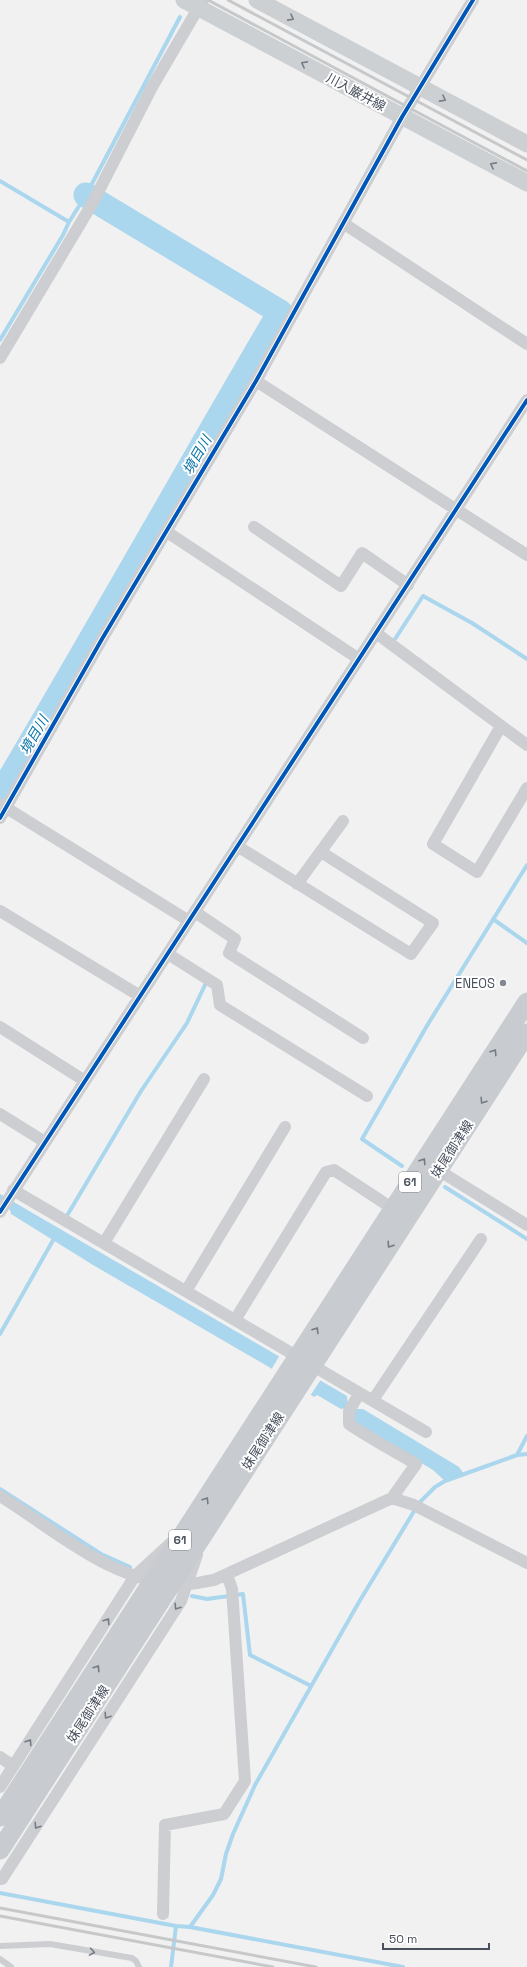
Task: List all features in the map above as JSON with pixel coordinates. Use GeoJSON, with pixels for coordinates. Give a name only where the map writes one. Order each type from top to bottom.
{"type":"FeatureCollection","features":[{"type":"Feature","properties":{"kind":"main road"},"geometry":{"type":"LineString","coordinates":[[256,0],[421,86],[527,144]]}},
{"type":"Feature","properties":{"kind":"main road","name":"川入巌井線"},"geometry":{"type":"LineString","coordinates":[[195,2],[402,117],[527,183]]}},
{"type":"Feature","properties":{"kind":"main road","name":"妹尾御津線"},"geometry":{"type":"LineString","coordinates":[[0,1817],[145,1578],[198,1527],[400,1214],[527,1002]]}},
{"type":"Feature","properties":{"kind":"main road","name":"妹尾御津線"},"geometry":{"type":"LineString","coordinates":[[400,1214],[438,1170],[527,1033]]}},
{"type":"Feature","properties":{"kind":"main road","name":"妹尾御津線"},"geometry":{"type":"LineString","coordinates":[[0,1850],[180,1584],[198,1527]]}},
{"type":"Feature","properties":{"kind":"street"},"geometry":{"type":"LineString","coordinates":[[363,1038],[229,953],[235,939],[2,809],[256,381],[402,117],[473,0]]}},
{"type":"Feature","properties":{"kind":"street"},"geometry":{"type":"LineString","coordinates":[[0,358],[94,200],[195,2]]}},
{"type":"Feature","properties":{"kind":"street"},"geometry":{"type":"LineString","coordinates":[[343,223],[527,344]]}},
{"type":"Feature","properties":{"kind":"street"},"geometry":{"type":"LineString","coordinates":[[256,381],[527,555]]}},
{"type":"Feature","properties":{"kind":"street"},"geometry":{"type":"LineString","coordinates":[[426,1432],[373,1400],[303,1364],[235,1320],[104,1243],[6,1202],[457,510],[527,400]]}},
{"type":"Feature","properties":{"kind":"street"},"geometry":{"type":"LineString","coordinates":[[254,527],[341,586],[362,553],[408,585]]}},
{"type":"Feature","properties":{"kind":"street"},"geometry":{"type":"LineString","coordinates":[[167,532],[360,659]]}},
{"type":"Feature","properties":{"kind":"street"},"geometry":{"type":"LineString","coordinates":[[376,633],[527,745]]}},
{"type":"Feature","properties":{"kind":"street"},"geometry":{"type":"LineString","coordinates":[[502,726],[433,844],[477,872],[527,788]]}},
{"type":"Feature","properties":{"kind":"street"},"geometry":{"type":"LineString","coordinates":[[297,884],[343,821]]}},
{"type":"Feature","properties":{"kind":"street"},"geometry":{"type":"LineString","coordinates":[[237,846],[411,954],[433,923],[321,852]]}},
{"type":"Feature","properties":{"kind":"street"},"geometry":{"type":"LineString","coordinates":[[0,911],[140,996]]}},
{"type":"Feature","properties":{"kind":"street"},"geometry":{"type":"LineString","coordinates":[[168,954],[217,985],[220,1005],[367,1096]]}},
{"type":"Feature","properties":{"kind":"street"},"geometry":{"type":"LineString","coordinates":[[0,1027],[85,1081]]}},
{"type":"Feature","properties":{"kind":"street"},"geometry":{"type":"LineString","coordinates":[[104,1243],[204,1079]]}},
{"type":"Feature","properties":{"kind":"street"},"geometry":{"type":"LineString","coordinates":[[0,1114],[45,1142]]}},
{"type":"Feature","properties":{"kind":"street"},"geometry":{"type":"LineString","coordinates":[[186,1291],[285,1127]]}},
{"type":"Feature","properties":{"kind":"street"},"geometry":{"type":"LineString","coordinates":[[235,1320],[326,1172],[334,1170],[400,1214]]}},
{"type":"Feature","properties":{"kind":"street"},"geometry":{"type":"LineString","coordinates":[[438,1170],[527,1225]]}},
{"type":"Feature","properties":{"kind":"street"},"geometry":{"type":"LineString","coordinates":[[373,1400],[481,1239]]}},
{"type":"Feature","properties":{"kind":"street"},"geometry":{"type":"LineString","coordinates":[[0,1496],[95,1558],[145,1578],[180,1584],[214,1580],[392,1498],[416,1464],[388,1447],[369,1438],[349,1424],[350,1409],[359,1394]]}},
{"type":"Feature","properties":{"kind":"street"},"geometry":{"type":"LineString","coordinates":[[392,1498],[416,1507],[527,1563]]}},
{"type":"Feature","properties":{"kind":"street"},"geometry":{"type":"LineString","coordinates":[[162,1914],[165,1825],[224,1814],[245,1780],[232,1589],[227,1575]]}},
{"type":"Feature","properties":{"kind":"street"},"geometry":{"type":"LineString","coordinates":[[0,1787],[13,1766],[145,1578]]}},
{"type":"Feature","properties":{"kind":"street"},"geometry":{"type":"LineString","coordinates":[[0,1879],[2,1879],[181,1601],[180,1584]]}},
{"type":"Feature","properties":{"kind":"street"},"geometry":{"type":"LineString","coordinates":[[0,1757],[13,1766]]}},
{"type":"Feature","properties":{"kind":"lane"},"geometry":{"type":"LineString","coordinates":[[0,1946],[54,1945],[132,1958],[136,1961],[139,1967]]}},
{"type":"Feature","properties":{"kind":"lane"},"geometry":{"type":"LineString","coordinates":[[0,1959],[11,1967]]}},
{"type":"Feature","properties":{"kind":"water"},"geometry":{"type":"Polygon","coordinates":[[[0,1194],[347,1396],[348,1405],[354,1409],[363,1409],[459,1467],[464,1474],[445,1481],[433,1470],[353,1422],[346,1408],[341,1409],[317,1395],[314,1397],[269,1367],[93,1265],[11,1214],[10,1210],[0,1204],[0,1194]]]}},
{"type":"Feature","properties":{"kind":"pier"},"geometry":{"type":"Polygon","coordinates":[[[280,1355],[322,1378],[310,1396],[271,1370],[280,1355]]]}},
{"type":"Feature","properties":{"kind":"waterway"},"geometry":{"type":"LineString","coordinates":[[0,181],[69,222],[86,195],[180,17]]}},
{"type":"Feature","properties":{"kind":"waterway","name":"境目川"},"geometry":{"type":"LineString","coordinates":[[0,795],[71,675],[280,312],[86,195]]}},
{"type":"Feature","properties":{"kind":"waterway"},"geometry":{"type":"LineString","coordinates":[[0,340],[63,235],[69,222]]}},
{"type":"Feature","properties":{"kind":"waterway"},"geometry":{"type":"LineString","coordinates":[[395,639],[423,596],[472,623],[527,659]]}},
{"type":"Feature","properties":{"kind":"waterway"},"geometry":{"type":"LineString","coordinates":[[402,1166],[362,1139],[428,1024],[527,865]]}},
{"type":"Feature","properties":{"kind":"waterway"},"geometry":{"type":"LineString","coordinates":[[493,919],[527,943]]}},
{"type":"Feature","properties":{"kind":"waterway"},"geometry":{"type":"LineString","coordinates":[[68,1214],[141,1091],[187,1023],[205,985]]}},
{"type":"Feature","properties":{"kind":"waterway"},"geometry":{"type":"LineString","coordinates":[[445,1187],[527,1239]]}},
{"type":"Feature","properties":{"kind":"waterway"},"geometry":{"type":"LineString","coordinates":[[0,1334],[56,1235]]}},
{"type":"Feature","properties":{"kind":"waterway"},"geometry":{"type":"LineString","coordinates":[[517,1455],[527,1436]]}},
{"type":"Feature","properties":{"kind":"waterway"},"geometry":{"type":"LineString","coordinates":[[171,1967],[176,1926],[190,1927],[213,1895],[221,1879],[226,1854],[233,1834],[255,1785],[359,1602],[419,1503],[435,1487],[445,1481],[517,1455],[527,1454]]}},
{"type":"Feature","properties":{"kind":"waterway"},"geometry":{"type":"LineString","coordinates":[[0,1489],[101,1554],[130,1567]]}},
{"type":"Feature","properties":{"kind":"waterway"},"geometry":{"type":"LineString","coordinates":[[192,1596],[207,1599],[243,1594],[250,1655],[311,1686]]}},
{"type":"Feature","properties":{"kind":"waterway"},"geometry":{"type":"LineString","coordinates":[[0,1893],[176,1926]]}},
{"type":"Feature","properties":{"kind":"waterway"},"geometry":{"type":"LineString","coordinates":[[190,1927],[403,1967]]}},
{"type":"Feature","properties":{"kind":"railway"},"geometry":{"type":"LineString","coordinates":[[208,0],[527,171]]}},
{"type":"Feature","properties":{"kind":"railway"},"geometry":{"type":"LineString","coordinates":[[228,0],[527,160]]}},
{"type":"Feature","properties":{"kind":"railway"},"geometry":{"type":"LineString","coordinates":[[0,1908],[316,1967]]}},
{"type":"Feature","properties":{"kind":"railway"},"geometry":{"type":"LineString","coordinates":[[0,1916],[273,1967]]}},
{"type":"Feature","properties":{"kind":"cycle path"},"geometry":{"type":"LineString","coordinates":[[0,818],[102,639],[256,381],[402,117],[473,0]]}},
{"type":"Feature","properties":{"kind":"cycle path"},"geometry":{"type":"LineString","coordinates":[[0,1212],[527,400]]}},
{"type":"Feature","properties":{"kind":"place","name":"ENEOS"},"geometry":{"type":"Point","coordinates":[503,983]}}]}
